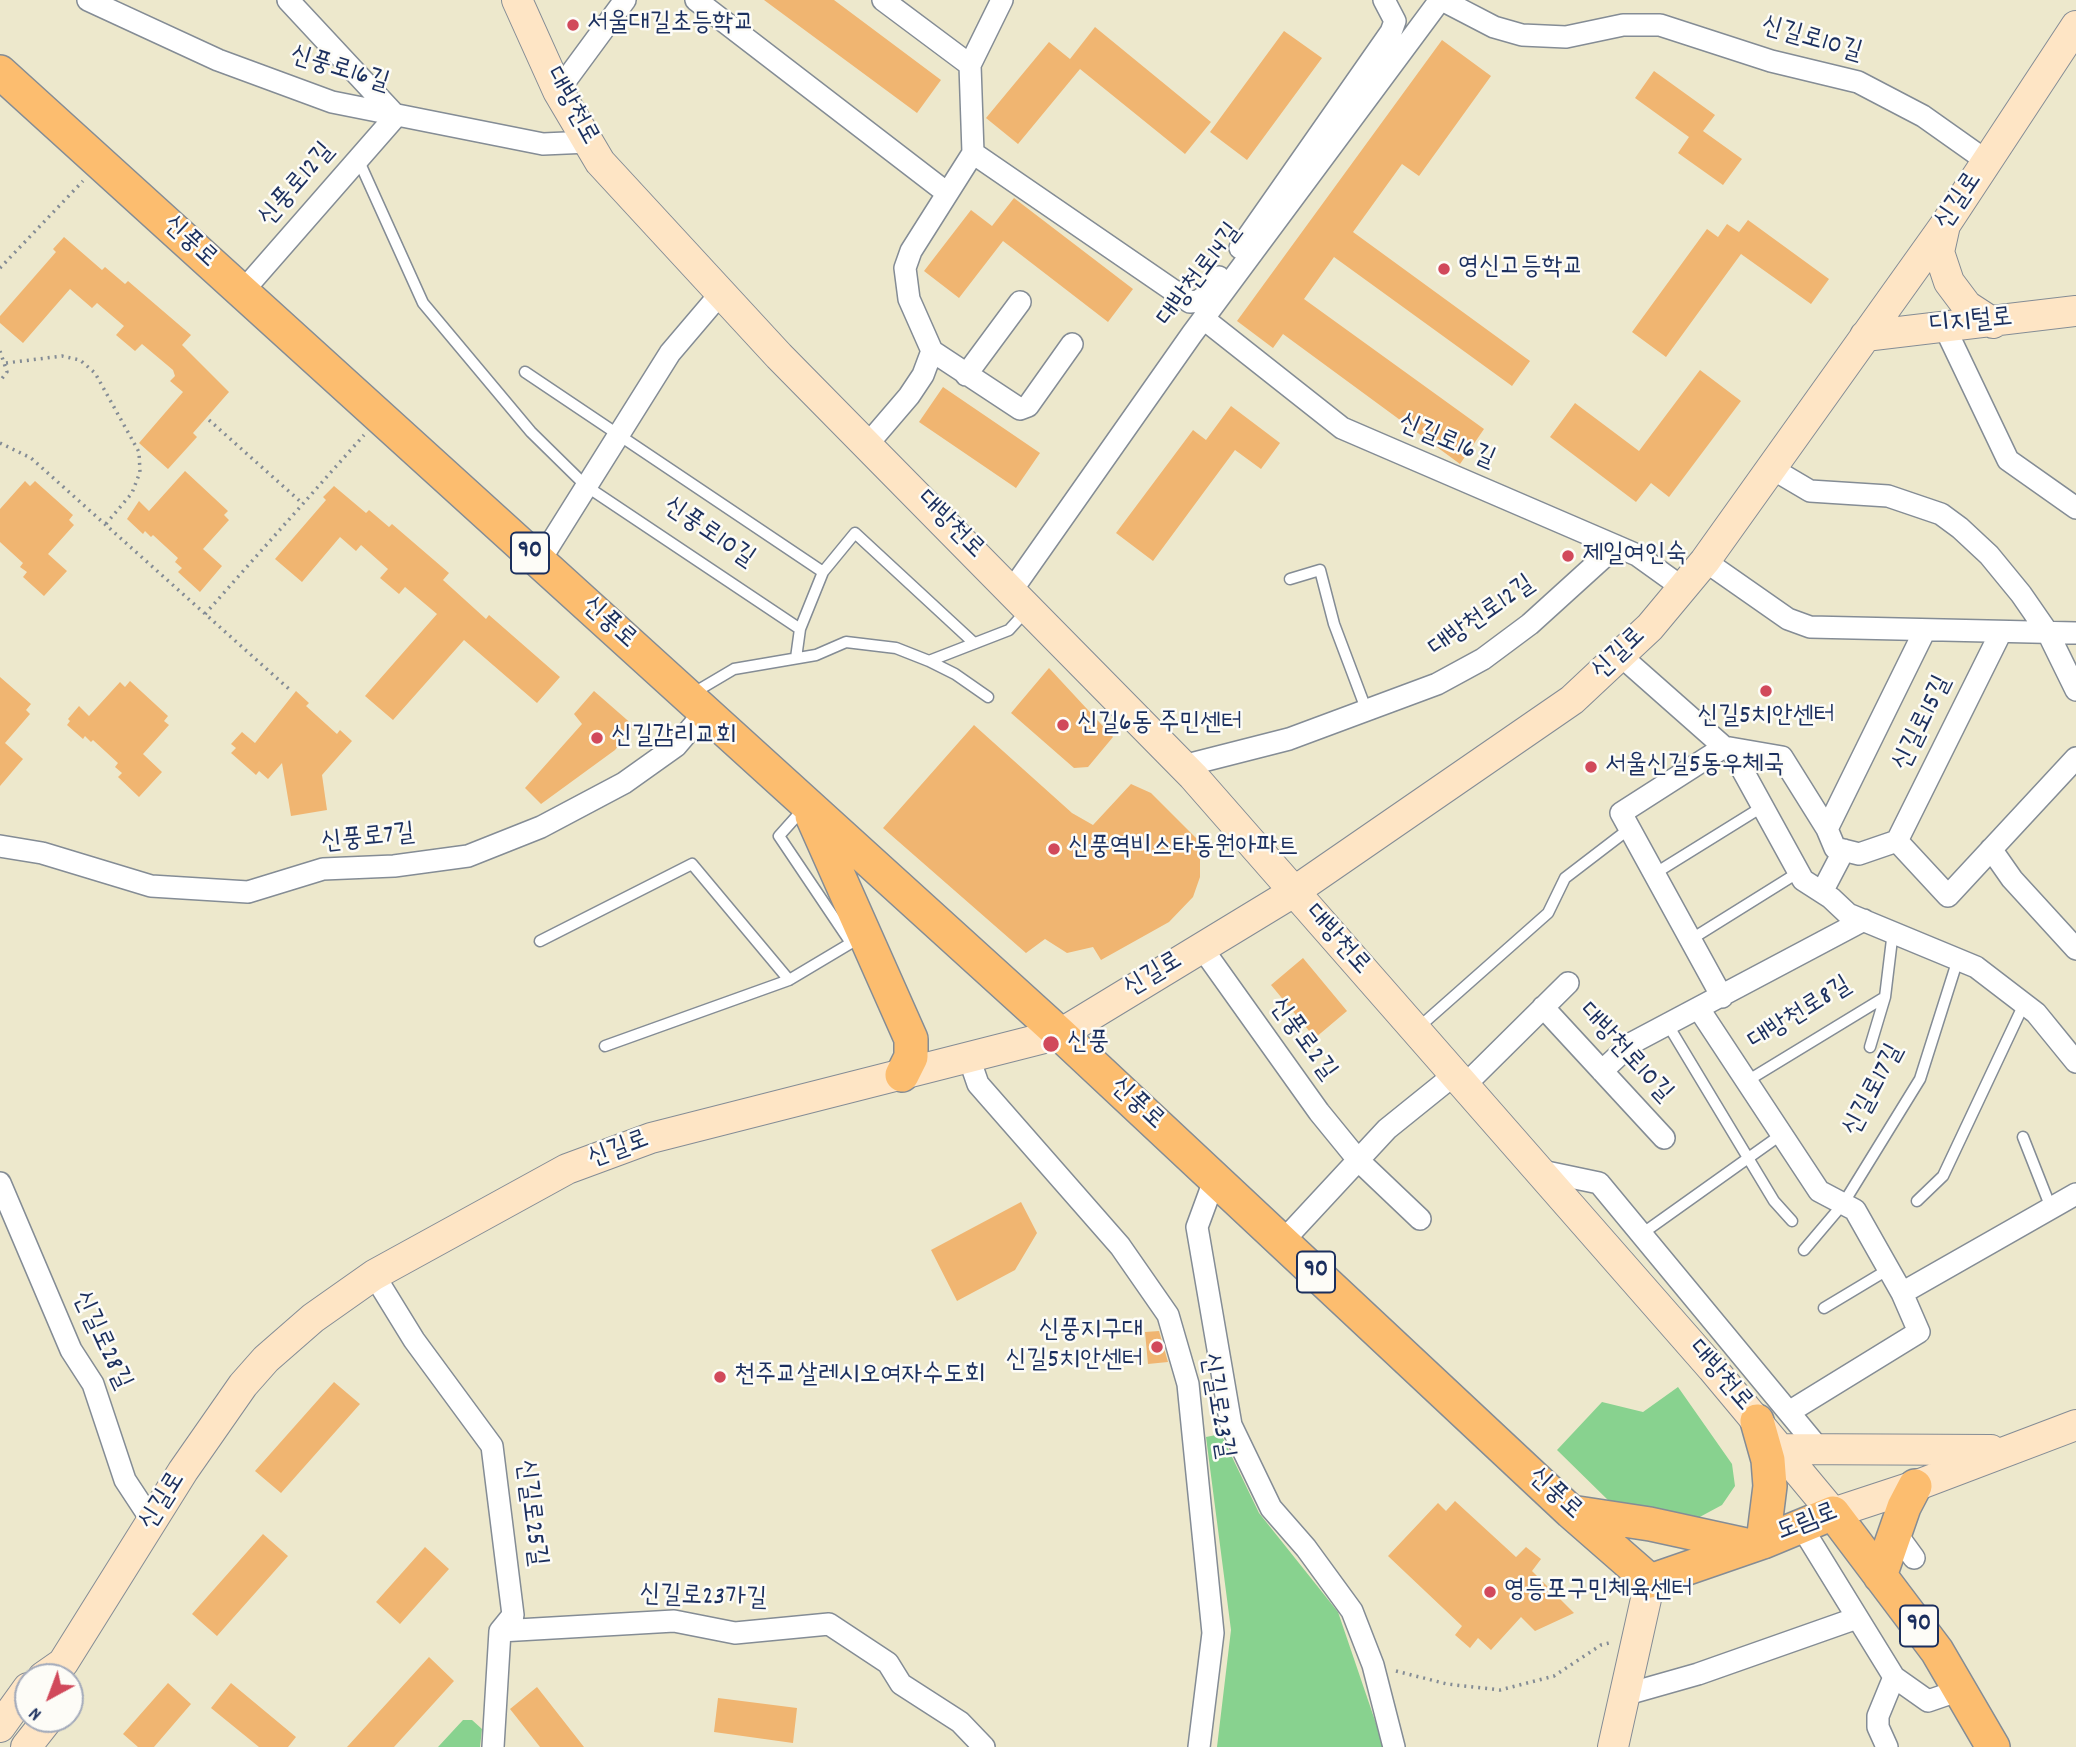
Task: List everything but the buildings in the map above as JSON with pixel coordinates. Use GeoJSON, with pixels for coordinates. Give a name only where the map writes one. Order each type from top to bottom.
{"type":"FeatureCollection","features":[{"type":"Feature","properties":{"kind":"main road","name":"대방천로"},"geometry":{"type":"LineString","coordinates":[[517,0],[558,91],[600,162],[867,445],[1183,765],[1757,1421],[1833,1513],[1937,1651],[1993,1747]]}},
{"type":"Feature","properties":{"kind":"main road","name":"신길로"},"geometry":{"type":"LineString","coordinates":[[62,1663],[226,1408],[265,1359],[313,1318],[374,1275],[567,1169],[651,1138],[1060,1034],[1292,892],[1535,728],[1572,700],[1621,656],[1705,561],[1988,162],[2067,58],[2076,26]]}},
{"type":"Feature","properties":{"kind":"main road","name":"신풍로"},"geometry":{"type":"LineString","coordinates":[[0,72],[1060,1034],[1571,1512],[1650,1581]]}},
{"type":"Feature","properties":{"kind":"main road"},"geometry":{"type":"LineString","coordinates":[[1945,225],[1940,252],[1949,282],[1967,306],[1993,323]]}},
{"type":"Feature","properties":{"kind":"main road","name":"디지털로"},"geometry":{"type":"LineString","coordinates":[[1866,336],[1993,323],[2076,311]]}},
{"type":"Feature","properties":{"kind":"main road"},"geometry":{"type":"LineString","coordinates":[[807,804],[911,1039],[911,1057],[902,1075]]}},
{"type":"Feature","properties":{"kind":"main road"},"geometry":{"type":"LineString","coordinates":[[1571,1512],[1757,1544],[1770,1486],[1768,1460],[1757,1421]]}},
{"type":"Feature","properties":{"kind":"main road","name":"도림로"},"geometry":{"type":"LineString","coordinates":[[1650,1581],[2076,1425]]}},
{"type":"Feature","properties":{"kind":"main road"},"geometry":{"type":"LineString","coordinates":[[1780,1450],[2009,1450]]}},
{"type":"Feature","properties":{"kind":"main road"},"geometry":{"type":"LineString","coordinates":[[1881,1576],[1887,1552],[1923,1483]]}},
{"type":"Feature","properties":{"kind":"main road"},"geometry":{"type":"LineString","coordinates":[[1613,1747],[1650,1581]]}},
{"type":"Feature","properties":{"kind":"main road"},"geometry":{"type":"LineString","coordinates":[[3,1724],[14,1708]]}},
{"type":"Feature","properties":{"kind":"street","name":"신풍로16길"},"geometry":{"type":"LineString","coordinates":[[88,0],[218,60],[332,102],[543,144],[589,142]]}},
{"type":"Feature","properties":{"kind":"street"},"geometry":{"type":"LineString","coordinates":[[288,0],[396,116]]}},
{"type":"Feature","properties":{"kind":"street"},"geometry":{"type":"LineString","coordinates":[[558,91],[625,0]]}},
{"type":"Feature","properties":{"kind":"street"},"geometry":{"type":"LineString","coordinates":[[696,0],[947,193]]}},
{"type":"Feature","properties":{"kind":"street"},"geometry":{"type":"LineString","coordinates":[[883,0],[970,65]]}},
{"type":"Feature","properties":{"kind":"street"},"geometry":{"type":"LineString","coordinates":[[1002,0],[970,65],[968,95],[973,153],[911,251],[905,268],[909,299],[932,351],[1020,409],[1028,406],[1072,344]]}},
{"type":"Feature","properties":{"kind":"street"},"geometry":{"type":"LineString","coordinates":[[973,153],[1178,295],[1190,302],[1198,301],[1208,293],[1391,32],[1395,21],[1384,0]]}},
{"type":"Feature","properties":{"kind":"street","name":"신길로10길"},"geometry":{"type":"LineString","coordinates":[[1441,0],[1494,27],[1522,35],[1566,37],[1623,25],[1660,24],[1771,61],[1858,82],[1923,116],[1988,162]]}},
{"type":"Feature","properties":{"kind":"street","name":"대방천로14길"},"geometry":{"type":"LineString","coordinates":[[1021,599],[1204,319],[1441,0]]}},
{"type":"Feature","properties":{"kind":"street","name":"신풍로12길"},"geometry":{"type":"LineString","coordinates":[[242,292],[396,116]]}},
{"type":"Feature","properties":{"kind":"street"},"geometry":{"type":"LineString","coordinates":[[540,562],[670,353],[721,293]]}},
{"type":"Feature","properties":{"kind":"street"},"geometry":{"type":"LineString","coordinates":[[967,374],[1020,302]]}},
{"type":"Feature","properties":{"kind":"street","name":"신길로16길"},"geometry":{"type":"LineString","coordinates":[[1204,319],[1342,428],[1616,546],[1658,567],[1683,588]]}},
{"type":"Feature","properties":{"kind":"street"},"geometry":{"type":"LineString","coordinates":[[1944,326],[2008,460],[2076,508]]}},
{"type":"Feature","properties":{"kind":"street"},"geometry":{"type":"LineString","coordinates":[[867,445],[909,396],[923,375],[932,351]]}},
{"type":"Feature","properties":{"kind":"street"},"geometry":{"type":"LineString","coordinates":[[1771,468],[1810,491],[1888,496],[1941,514],[1989,555],[2048,633],[2076,690]]}},
{"type":"Feature","properties":{"kind":"street","name":"대방천로12길"},"geometry":{"type":"LineString","coordinates":[[1183,765],[1289,739],[1437,684],[1483,659],[1531,624],[1616,546]]}},
{"type":"Feature","properties":{"kind":"street"},"geometry":{"type":"LineString","coordinates":[[1705,561],[1788,619],[1810,627],[2076,634]]}},
{"type":"Feature","properties":{"kind":"street","name":"신길로15길"},"geometry":{"type":"LineString","coordinates":[[1827,828],[1926,630]]}},
{"type":"Feature","properties":{"kind":"street","name":"신길로15길"},"geometry":{"type":"LineString","coordinates":[[1897,841],[2000,632]]}},
{"type":"Feature","properties":{"kind":"street"},"geometry":{"type":"LineString","coordinates":[[1621,656],[1731,751],[1803,880],[1822,892],[1847,914],[1976,967],[2036,1013],[2076,1062]]}},
{"type":"Feature","properties":{"kind":"street","name":"신풍로7길"},"geometry":{"type":"LineString","coordinates":[[0,846],[42,853],[151,886],[248,892],[323,869],[394,866],[468,856],[541,827],[624,783],[676,746],[696,704]]}},
{"type":"Feature","properties":{"kind":"street"},"geometry":{"type":"LineString","coordinates":[[1722,997],[1621,813],[1724,747],[1782,757],[1827,828],[1835,848],[1859,854],[1897,841],[1948,896],[2076,758]]}},
{"type":"Feature","properties":{"kind":"street"},"geometry":{"type":"LineString","coordinates":[[1991,849],[2012,879],[2076,949]]}},
{"type":"Feature","properties":{"kind":"street"},"geometry":{"type":"LineString","coordinates":[[1822,892],[1844,850]]}},
{"type":"Feature","properties":{"kind":"street"},"geometry":{"type":"LineString","coordinates":[[1602,1071],[1632,1043],[1864,920]]}},
{"type":"Feature","properties":{"kind":"street","name":"신풍로2길"},"geometry":{"type":"LineString","coordinates":[[1202,948],[1319,1112],[1360,1161],[1420,1219]]}},
{"type":"Feature","properties":{"kind":"street","name":"대방천로10길"},"geometry":{"type":"LineString","coordinates":[[1459,1080],[1568,983]]}},
{"type":"Feature","properties":{"kind":"street","name":"대방천로10길"},"geometry":{"type":"LineString","coordinates":[[1543,1007],[1664,1138]]}},
{"type":"Feature","properties":{"kind":"street","name":"대방천로8길"},"geometry":{"type":"LineString","coordinates":[[1699,1009],[1819,1191],[1855,1210],[1902,1293],[1919,1332],[1789,1412]]}},
{"type":"Feature","properties":{"kind":"street","name":"신길로23길"},"geometry":{"type":"LineString","coordinates":[[969,1058],[978,1084],[1120,1246],[1168,1315],[1188,1384],[1213,1633],[1199,1747]]}},
{"type":"Feature","properties":{"kind":"street"},"geometry":{"type":"LineString","coordinates":[[1283,1241],[1387,1129],[1459,1080]]}},
{"type":"Feature","properties":{"kind":"street"},"geometry":{"type":"LineString","coordinates":[[1537,1170],[1599,1183],[1820,1450]]}},
{"type":"Feature","properties":{"kind":"street"},"geometry":{"type":"LineString","coordinates":[[1215,1178],[1197,1227],[1231,1425],[1271,1508],[1306,1548],[1352,1611],[1373,1665],[1394,1747]]}},
{"type":"Feature","properties":{"kind":"street","name":"신길로28길"},"geometry":{"type":"LineString","coordinates":[[0,1183],[71,1350],[93,1384],[125,1480],[152,1521]]}},
{"type":"Feature","properties":{"kind":"street"},"geometry":{"type":"LineString","coordinates":[[1902,1293],[2076,1194]]}},
{"type":"Feature","properties":{"kind":"street","name":"신길로25길"},"geometry":{"type":"LineString","coordinates":[[374,1275],[414,1340],[492,1446],[513,1615],[500,1631],[493,1747]]}},
{"type":"Feature","properties":{"kind":"street"},"geometry":{"type":"LineString","coordinates":[[1914,1558],[1898,1536],[1899,1528],[1923,1483]]}},
{"type":"Feature","properties":{"kind":"street"},"geometry":{"type":"LineString","coordinates":[[1801,1526],[1894,1677],[1928,1701],[1960,1690]]}},
{"type":"Feature","properties":{"kind":"street"},"geometry":{"type":"LineString","coordinates":[[1624,1695],[1698,1674],[1857,1618]]}},
{"type":"Feature","properties":{"kind":"street","name":"신길로23가길"},"geometry":{"type":"LineString","coordinates":[[500,1631],[674,1621],[735,1633],[829,1625],[888,1662],[901,1684],[960,1722],[985,1747]]}},
{"type":"Feature","properties":{"kind":"street"},"geometry":{"type":"LineString","coordinates":[[1888,1747],[1878,1727],[1878,1716],[1894,1677]]}},
{"type":"Feature","properties":{"kind":"street"},"geometry":{"type":"LineString","coordinates":[[3,1724],[29,1746]]}},
{"type":"Feature","properties":{"kind":"lane","name":"신풍로10길"},"geometry":{"type":"LineString","coordinates":[[358,159],[423,303],[531,432],[586,486],[800,629]]}},
{"type":"Feature","properties":{"kind":"lane","name":"신풍로10길"},"geometry":{"type":"LineString","coordinates":[[525,372],[823,572]]}},
{"type":"Feature","properties":{"kind":"lane"},"geometry":{"type":"LineString","coordinates":[[796,658],[800,629],[823,572],[855,533],[974,643]]}},
{"type":"Feature","properties":{"kind":"lane"},"geometry":{"type":"LineString","coordinates":[[1290,579],[1320,570],[1334,624],[1366,709]]}},
{"type":"Feature","properties":{"kind":"lane"},"geometry":{"type":"LineString","coordinates":[[929,661],[1009,630],[1021,599]]}},
{"type":"Feature","properties":{"kind":"lane"},"geometry":{"type":"LineString","coordinates":[[696,704],[734,669],[816,655],[846,642],[896,648],[955,674],[988,697]]}},
{"type":"Feature","properties":{"kind":"lane"},"geometry":{"type":"LineString","coordinates":[[955,674],[953,664],[957,649]]}},
{"type":"Feature","properties":{"kind":"lane"},"geometry":{"type":"LineString","coordinates":[[605,1046],[789,980],[851,943],[779,836],[807,804]]}},
{"type":"Feature","properties":{"kind":"lane"},"geometry":{"type":"LineString","coordinates":[[1654,873],[1762,807]]}},
{"type":"Feature","properties":{"kind":"lane"},"geometry":{"type":"LineString","coordinates":[[1415,1030],[1548,913],[1565,878],[1629,829]]}},
{"type":"Feature","properties":{"kind":"lane"},"geometry":{"type":"LineString","coordinates":[[540,941],[692,864],[789,980]]}},
{"type":"Feature","properties":{"kind":"lane"},"geometry":{"type":"LineString","coordinates":[[1690,940],[1799,872]]}},
{"type":"Feature","properties":{"kind":"lane","name":"신길로17길"},"geometry":{"type":"LineString","coordinates":[[1870,1047],[1885,997],[1892,931]]}},
{"type":"Feature","properties":{"kind":"lane","name":"신길로17길"},"geometry":{"type":"LineString","coordinates":[[1843,1204],[1920,1079],[1958,960]]}},
{"type":"Feature","properties":{"kind":"lane","name":"대방천로8길"},"geometry":{"type":"LineString","coordinates":[[1747,1082],[1885,997]]}},
{"type":"Feature","properties":{"kind":"lane"},"geometry":{"type":"LineString","coordinates":[[1917,1201],[1943,1177],[2024,1004]]}},
{"type":"Feature","properties":{"kind":"lane"},"geometry":{"type":"LineString","coordinates":[[1668,1025],[1774,1201],[1792,1221]]}},
{"type":"Feature","properties":{"kind":"lane"},"geometry":{"type":"LineString","coordinates":[[1643,1233],[1782,1134]]}},
{"type":"Feature","properties":{"kind":"lane"},"geometry":{"type":"LineString","coordinates":[[2023,1137],[2051,1208]]}},
{"type":"Feature","properties":{"kind":"lane"},"geometry":{"type":"LineString","coordinates":[[1804,1250],[1843,1204]]}},
{"type":"Feature","properties":{"kind":"lane"},"geometry":{"type":"LineString","coordinates":[[1824,1308],[1889,1269]]}},
{"type":"Feature","properties":{"kind":"path"},"geometry":{"type":"LineString","coordinates":[[0,268],[101,162]]}},
{"type":"Feature","properties":{"kind":"path"},"geometry":{"type":"LineString","coordinates":[[0,351],[7,372],[0,381]]}},
{"type":"Feature","properties":{"kind":"path"},"geometry":{"type":"LineString","coordinates":[[6,363],[62,356],[80,360],[95,373],[139,452],[140,472],[132,493],[105,525]]}},
{"type":"Feature","properties":{"kind":"path"},"geometry":{"type":"LineString","coordinates":[[205,614],[380,417]]}},
{"type":"Feature","properties":{"kind":"path"},"geometry":{"type":"LineString","coordinates":[[209,420],[302,503]]}},
{"type":"Feature","properties":{"kind":"path"},"geometry":{"type":"LineString","coordinates":[[0,443],[31,458],[289,689]]}},
{"type":"Feature","properties":{"kind":"path"},"geometry":{"type":"LineString","coordinates":[[1373,1665],[1447,1684],[1500,1690],[1554,1676],[1601,1645],[1637,1635]]}},
{"type":"Feature","properties":{"kind":"green space"},"geometry":{"type":"Polygon","coordinates":[[[1678,1387],[1732,1464],[1735,1486],[1722,1505],[1696,1519],[1610,1502],[1557,1450],[1602,1402],[1643,1412],[1678,1387]]]}},
{"type":"Feature","properties":{"kind":"green space"},"geometry":{"type":"Polygon","coordinates":[[[1221,1434],[1259,1513],[1338,1612],[1384,1747],[1217,1747],[1231,1630],[1206,1437],[1221,1434]]]}},
{"type":"Feature","properties":{"kind":"green space"},"geometry":{"type":"Polygon","coordinates":[[[463,1720],[472,1720],[482,1729],[480,1747],[438,1747],[463,1720]]]}},
{"type":"Feature","properties":{"kind":"place","name":"서울대길초등학교"},"geometry":{"type":"Point","coordinates":[573,25]}},
{"type":"Feature","properties":{"kind":"place","name":"영신고등학교"},"geometry":{"type":"Point","coordinates":[1444,269]}},
{"type":"Feature","properties":{"kind":"place","name":"제일여인숙"},"geometry":{"type":"Point","coordinates":[1568,556]}},
{"type":"Feature","properties":{"kind":"place","name":"신길5치안센터"},"geometry":{"type":"Point","coordinates":[1766,691]}},
{"type":"Feature","properties":{"kind":"place","name":"신길6동 주민센터"},"geometry":{"type":"Point","coordinates":[1063,725]}},
{"type":"Feature","properties":{"kind":"place","name":"신길감리교회"},"geometry":{"type":"Point","coordinates":[597,738]}},
{"type":"Feature","properties":{"kind":"place","name":"서울신길5동우체국"},"geometry":{"type":"Point","coordinates":[1591,767]}},
{"type":"Feature","properties":{"kind":"place","name":"신풍역비스타동원아파트"},"geometry":{"type":"Point","coordinates":[1054,849]}},
{"type":"Feature","properties":{"kind":"place","name":"신풍"},"geometry":{"type":"Point","coordinates":[1051,1044]}},
{"type":"Feature","properties":{"kind":"place","name":"신풍지구대 신길5치안센터"},"geometry":{"type":"Point","coordinates":[1157,1347]}},
{"type":"Feature","properties":{"kind":"place","name":"천주교살레시오여자수도회"},"geometry":{"type":"Point","coordinates":[720,1377]}},
{"type":"Feature","properties":{"kind":"place","name":"영등포구민체육센터"},"geometry":{"type":"Point","coordinates":[1490,1592]}}]}
